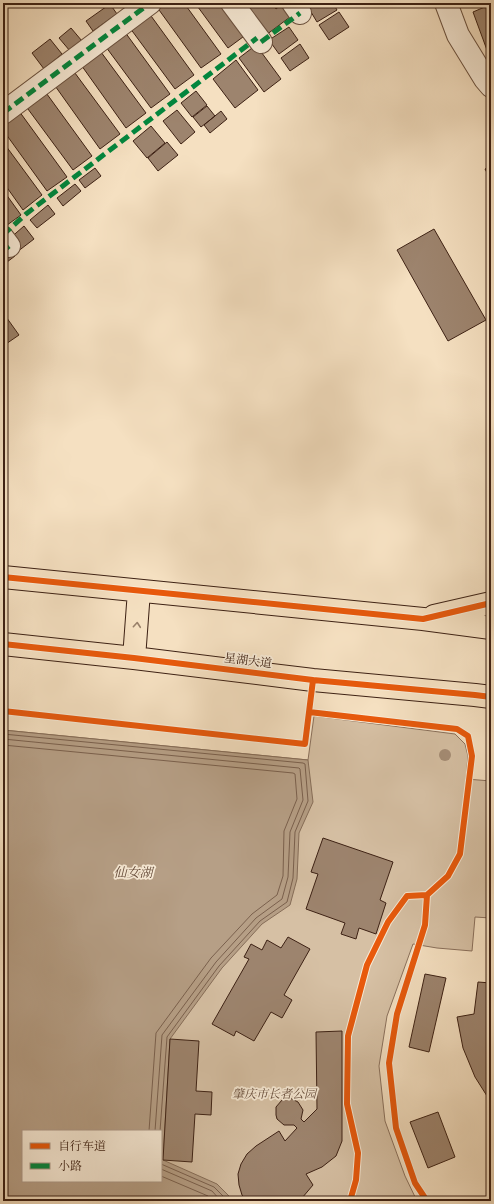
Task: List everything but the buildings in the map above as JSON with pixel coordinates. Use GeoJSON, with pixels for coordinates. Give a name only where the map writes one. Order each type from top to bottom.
{"type":"FeatureCollection","features":[{"type":"Feature","properties":{"kind":"main road"},"geometry":{"type":"LineString","coordinates":[[3,577],[139,592],[423,619],[491,628]]}},
{"type":"Feature","properties":{"kind":"main road"},"geometry":{"type":"LineString","coordinates":[[134,658],[139,592]]}},
{"type":"Feature","properties":{"kind":"main road"},"geometry":{"type":"LineString","coordinates":[[423,619],[491,603]]}},
{"type":"Feature","properties":{"kind":"main road","name":"星湖大道"},"geometry":{"type":"LineString","coordinates":[[3,644],[134,658],[313,680],[491,697]]}},
{"type":"Feature","properties":{"kind":"street"},"geometry":{"type":"LineString","coordinates":[[3,113],[150,3]]}},
{"type":"Feature","properties":{"kind":"street"},"geometry":{"type":"LineString","coordinates":[[232,3],[261,42]]}},
{"type":"Feature","properties":{"kind":"street"},"geometry":{"type":"LineString","coordinates":[[446,3],[458,35],[485,79],[491,86]]}},
{"type":"Feature","properties":{"kind":"green space","name":"肇庆市长者公园"},"geometry":{"type":"Polygon","coordinates":[[[314,716],[455,734],[465,744],[468,756],[466,779],[491,781],[491,918],[475,917],[472,951],[413,944],[387,1016],[379,1066],[385,1121],[405,1176],[417,1201],[3,1201],[3,730],[308,760],[314,716]]]}},
{"type":"Feature","properties":{"kind":"water","name":"仙女湖"},"geometry":{"type":"Polygon","coordinates":[[[3,730],[308,760],[313,802],[299,833],[297,879],[290,905],[262,924],[222,968],[170,1039],[163,1160],[217,1184],[234,1201],[3,1201],[3,730]]]}},
{"type":"Feature","properties":{"kind":"marked path"},"geometry":{"type":"LineString","coordinates":[[3,113],[150,3]]}},
{"type":"Feature","properties":{"kind":"marked path"},"geometry":{"type":"LineString","coordinates":[[261,42],[300,13]]}},
{"type":"Feature","properties":{"kind":"marked path"},"geometry":{"type":"LineString","coordinates":[[3,235],[26,214],[257,38]]}},
{"type":"Feature","properties":{"kind":"marked path"},"geometry":{"type":"LineString","coordinates":[[3,251],[9,246]]}},
{"type":"Feature","properties":{"kind":"cycle path"},"geometry":{"type":"LineString","coordinates":[[3,577],[423,619],[491,603]]}},
{"type":"Feature","properties":{"kind":"cycle path"},"geometry":{"type":"LineString","coordinates":[[3,644],[134,658],[313,680],[491,697]]}},
{"type":"Feature","properties":{"kind":"cycle path"},"geometry":{"type":"LineString","coordinates":[[3,711],[305,744],[313,680]]}},
{"type":"Feature","properties":{"kind":"cycle path"},"geometry":{"type":"LineString","coordinates":[[309,712],[457,729],[468,736],[472,756],[460,854],[448,876],[427,895],[425,925],[397,1014],[389,1063],[396,1128],[415,1183],[427,1201]]}},
{"type":"Feature","properties":{"kind":"cycle path"},"geometry":{"type":"LineString","coordinates":[[350,1201],[356,1180],[358,1153],[347,1104],[348,1036],[367,965],[388,922],[407,896],[427,895]]}}]}
